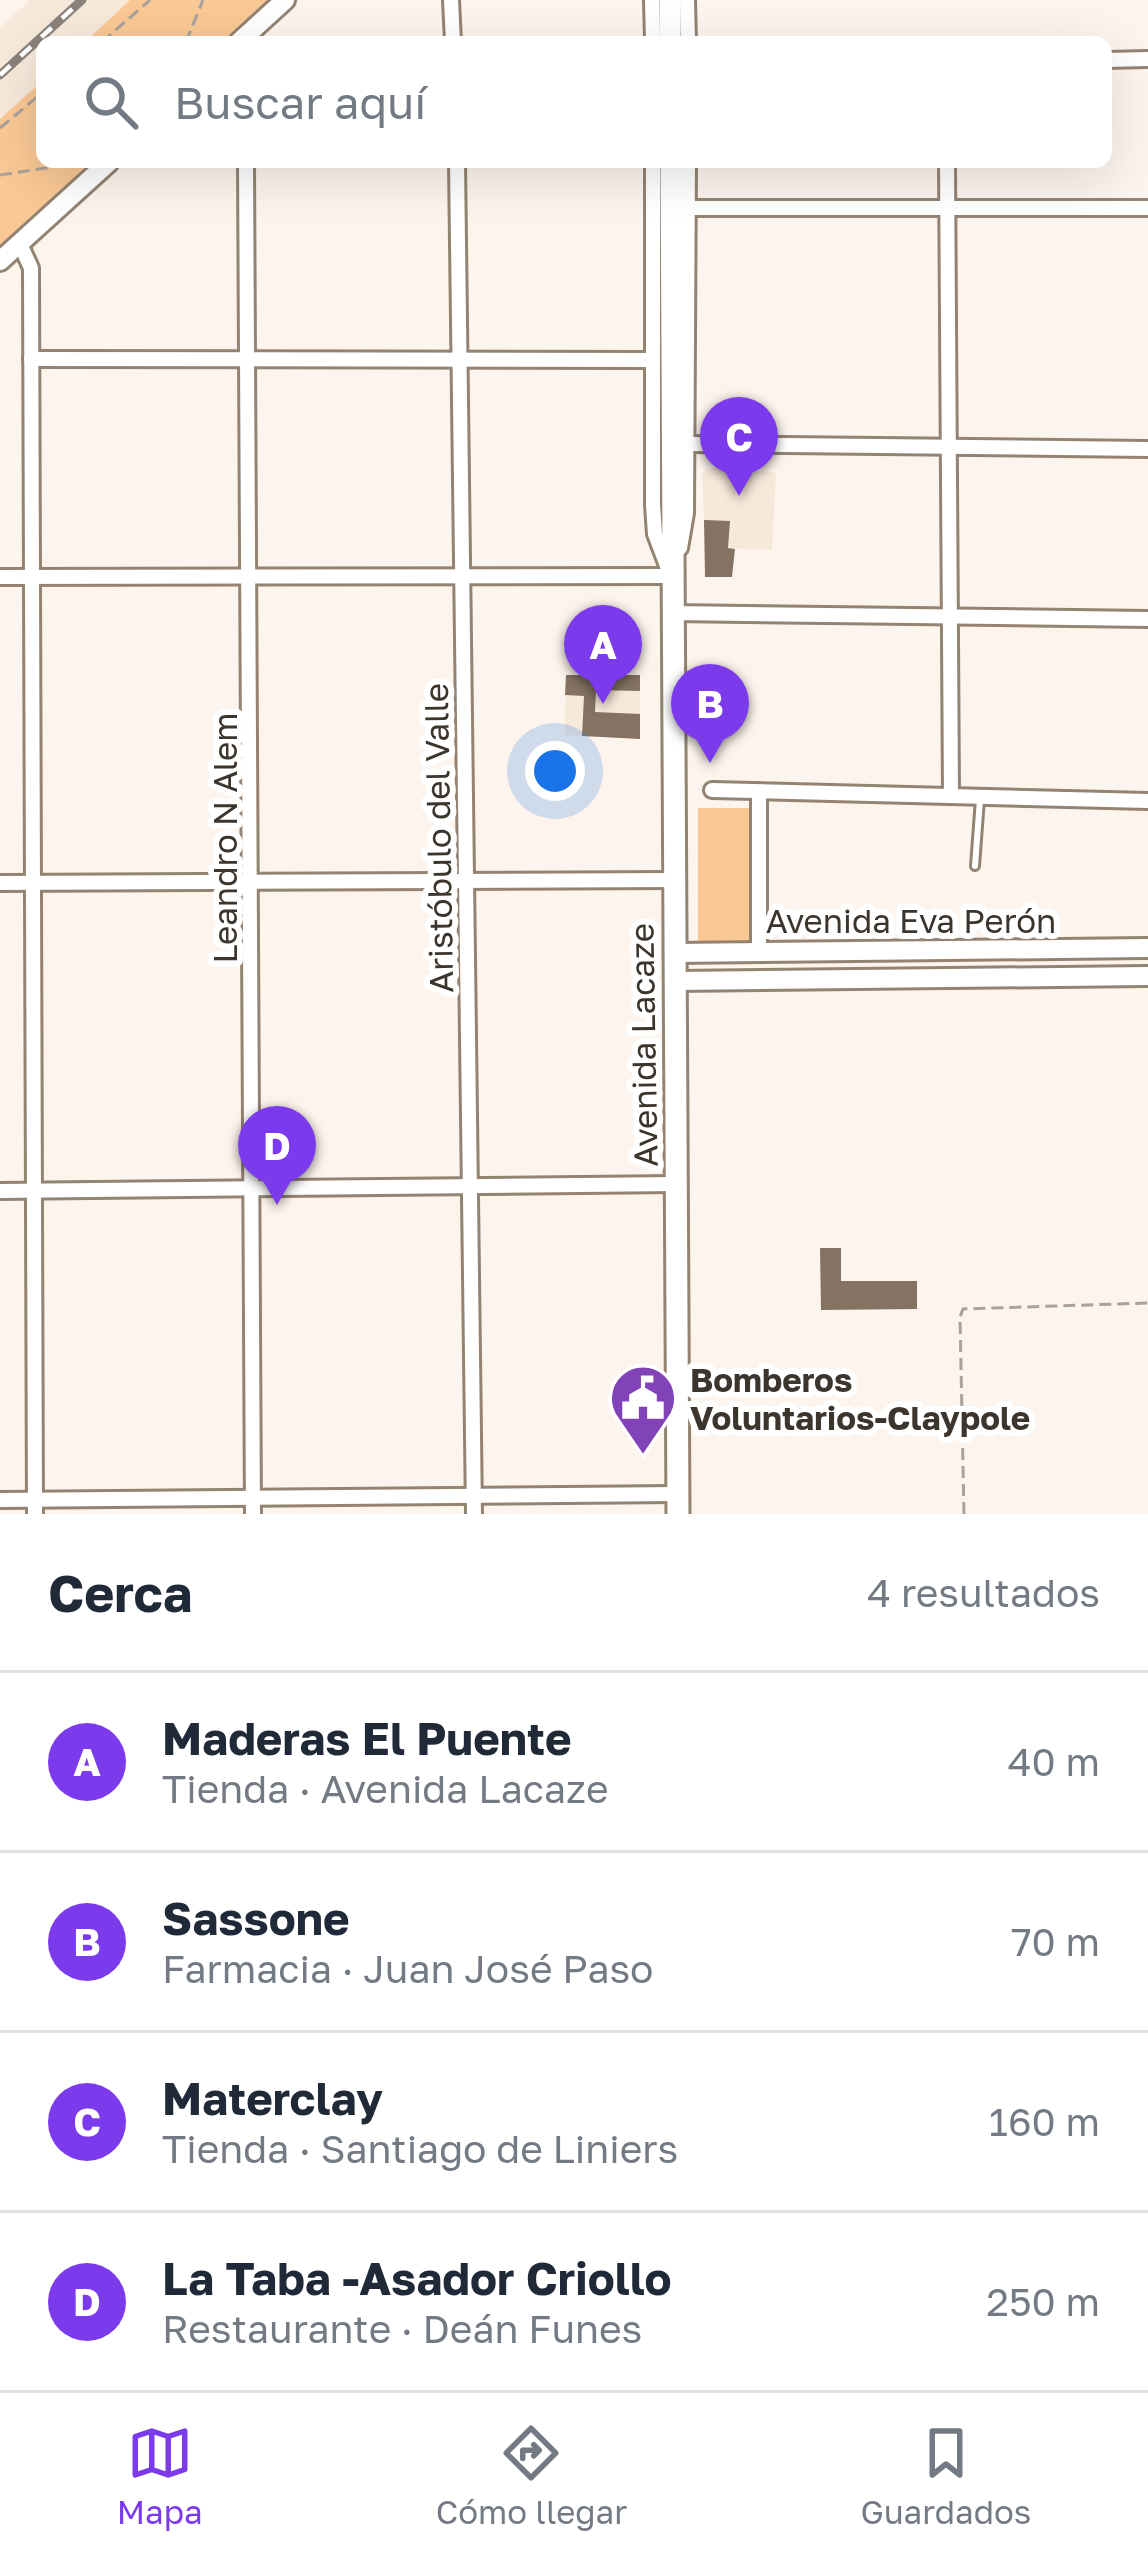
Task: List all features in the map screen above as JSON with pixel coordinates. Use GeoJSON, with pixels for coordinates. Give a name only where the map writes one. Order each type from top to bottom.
{"type":"FeatureCollection","features":[{"type":"Feature","properties":{"kind":"main road"},"geometry":{"type":"LineString","coordinates":[[246,36],[285,0]]}},
{"type":"Feature","properties":{"kind":"main road"},"geometry":{"type":"LineString","coordinates":[[661,0],[661,36]]}},
{"type":"Feature","properties":{"kind":"main road"},"geometry":{"type":"LineString","coordinates":[[0,261],[102,168]]}},
{"type":"Feature","properties":{"kind":"main road","name":"Avenida Lacaze"},"geometry":{"type":"LineString","coordinates":[[662,168],[662,360],[675,500],[671,613],[678,1504]]}},
{"type":"Feature","properties":{"kind":"main road","name":"Avenida Eva Perón"},"geometry":{"type":"LineString","coordinates":[[674,952],[1148,948]]}},
{"type":"Feature","properties":{"kind":"main road","name":"Avenida Eva Perón"},"geometry":{"type":"LineString","coordinates":[[675,981],[1148,976]]}},
{"type":"Feature","properties":{"kind":"street"},"geometry":{"type":"LineString","coordinates":[[451,0],[453,36]]}},
{"type":"Feature","properties":{"kind":"street"},"geometry":{"type":"LineString","coordinates":[[688,0],[688,36]]}},
{"type":"Feature","properties":{"kind":"street"},"geometry":{"type":"LineString","coordinates":[[1112,60],[1148,59]]}},
{"type":"Feature","properties":{"kind":"street","name":"Leandro N Alem"},"geometry":{"type":"LineString","coordinates":[[246,168],[253,1507]]}},
{"type":"Feature","properties":{"kind":"street","name":"Aristóbulo del Valle"},"geometry":{"type":"LineString","coordinates":[[457,168],[474,1514]]}},
{"type":"Feature","properties":{"kind":"street"},"geometry":{"type":"LineString","coordinates":[[0,577],[671,576],[685,528],[688,168]]}},
{"type":"Feature","properties":{"kind":"street"},"geometry":{"type":"LineString","coordinates":[[947,168],[951,795]]}},
{"type":"Feature","properties":{"kind":"street"},"geometry":{"type":"LineString","coordinates":[[688,208],[1148,208]]}},
{"type":"Feature","properties":{"kind":"street"},"geometry":{"type":"LineString","coordinates":[[20,244],[31,268],[35,1507]]}},
{"type":"Feature","properties":{"kind":"street"},"geometry":{"type":"LineString","coordinates":[[31,359],[662,360]]}},
{"type":"Feature","properties":{"kind":"street"},"geometry":{"type":"LineString","coordinates":[[687,444],[1148,448]]}},
{"type":"Feature","properties":{"kind":"street"},"geometry":{"type":"LineString","coordinates":[[671,613],[1148,619]]}},
{"type":"Feature","properties":{"kind":"street"},"geometry":{"type":"LineString","coordinates":[[712,790],[1148,801]]}},
{"type":"Feature","properties":{"kind":"street"},"geometry":{"type":"LineString","coordinates":[[759,792],[759,951]]}},
{"type":"Feature","properties":{"kind":"street"},"geometry":{"type":"LineString","coordinates":[[0,883],[674,880]]}},
{"type":"Feature","properties":{"kind":"street"},"geometry":{"type":"LineString","coordinates":[[0,1191],[677,1184]]}},
{"type":"Feature","properties":{"kind":"street"},"geometry":{"type":"LineString","coordinates":[[0,1499],[35,1507],[253,1507],[474,1496],[678,1504]]}},
{"type":"Feature","properties":{"kind":"lane"},"geometry":{"type":"LineString","coordinates":[[975,866],[980,796]]}},
{"type":"Feature","properties":{"kind":"path"},"geometry":{"type":"LineString","coordinates":[[109,36],[150,0]]}},
{"type":"Feature","properties":{"kind":"path"},"geometry":{"type":"LineString","coordinates":[[188,36],[202,0]]}},
{"type":"Feature","properties":{"kind":"path"},"geometry":{"type":"LineString","coordinates":[[0,128],[36,98]]}},
{"type":"Feature","properties":{"kind":"path"},"geometry":{"type":"LineString","coordinates":[[0,175],[45,168]]}},
{"type":"Feature","properties":{"kind":"path"},"geometry":{"type":"LineString","coordinates":[[964,1514],[959,1317],[963,1309],[1148,1303]]}},
{"type":"Feature","properties":{"kind":"shaded area"},"geometry":{"type":"Polygon","coordinates":[[[30,0],[130,0],[91,36],[36,36],[36,86],[0,119],[0,28],[30,0]]]}},
{"type":"Feature","properties":{"kind":"shaded area"},"geometry":{"type":"Polygon","coordinates":[[[130,0],[275,0],[235,36],[91,36],[130,0]]]}},
{"type":"Feature","properties":{"kind":"shaded area"},"geometry":{"type":"Polygon","coordinates":[[[36,86],[36,168],[89,168],[0,248],[0,119],[36,86]]]}},
{"type":"Feature","properties":{"kind":"shaded area"},"geometry":{"type":"Polygon","coordinates":[[[707,468],[776,472],[772,550],[705,547],[702,473],[707,468]]]}},
{"type":"Feature","properties":{"kind":"shaded area"},"geometry":{"type":"Polygon","coordinates":[[[566,675],[640,675],[640,739],[565,735],[566,675]]]}},
{"type":"Feature","properties":{"kind":"shaded area"},"geometry":{"type":"Polygon","coordinates":[[[698,808],[751,808],[751,943],[698,943],[698,808]]]}},
{"type":"Feature","properties":{"kind":"building"},"geometry":{"type":"Polygon","coordinates":[[[704,520],[730,521],[728,548],[735,549],[732,577],[705,577],[704,520]]]}},
{"type":"Feature","properties":{"kind":"building"},"geometry":{"type":"Polygon","coordinates":[[[566,675],[640,675],[640,691],[596,690],[595,712],[640,714],[640,739],[582,736],[584,696],[565,695],[566,675]]]}},
{"type":"Feature","properties":{"kind":"building"},"geometry":{"type":"Polygon","coordinates":[[[820,1248],[841,1248],[841,1281],[917,1281],[917,1309],[821,1310],[820,1248]]]}},
{"type":"Feature","properties":{"kind":"railway"},"geometry":{"type":"LineString","coordinates":[[43,36],[82,0]]}},
{"type":"Feature","properties":{"kind":"railway"},"geometry":{"type":"LineString","coordinates":[[0,75],[36,42]]}},
{"type":"Feature","properties":{"kind":"place","name":"Materclay"},"geometry":{"type":"Point","coordinates":[739,496]}},
{"type":"Feature","properties":{"kind":"place","name":"Maderas El Puente"},"geometry":{"type":"Point","coordinates":[603,704]}},
{"type":"Feature","properties":{"kind":"place","name":"Sassone"},"geometry":{"type":"Point","coordinates":[710,763]}},
{"type":"Feature","properties":{"kind":"place","name":"La Taba -Asador Criollo"},"geometry":{"type":"Point","coordinates":[277,1205]}},
{"type":"Feature","properties":{"kind":"place","name":"Bomberos Voluntarios-Claypole"},"geometry":{"type":"Point","coordinates":[643,1457]}}]}
